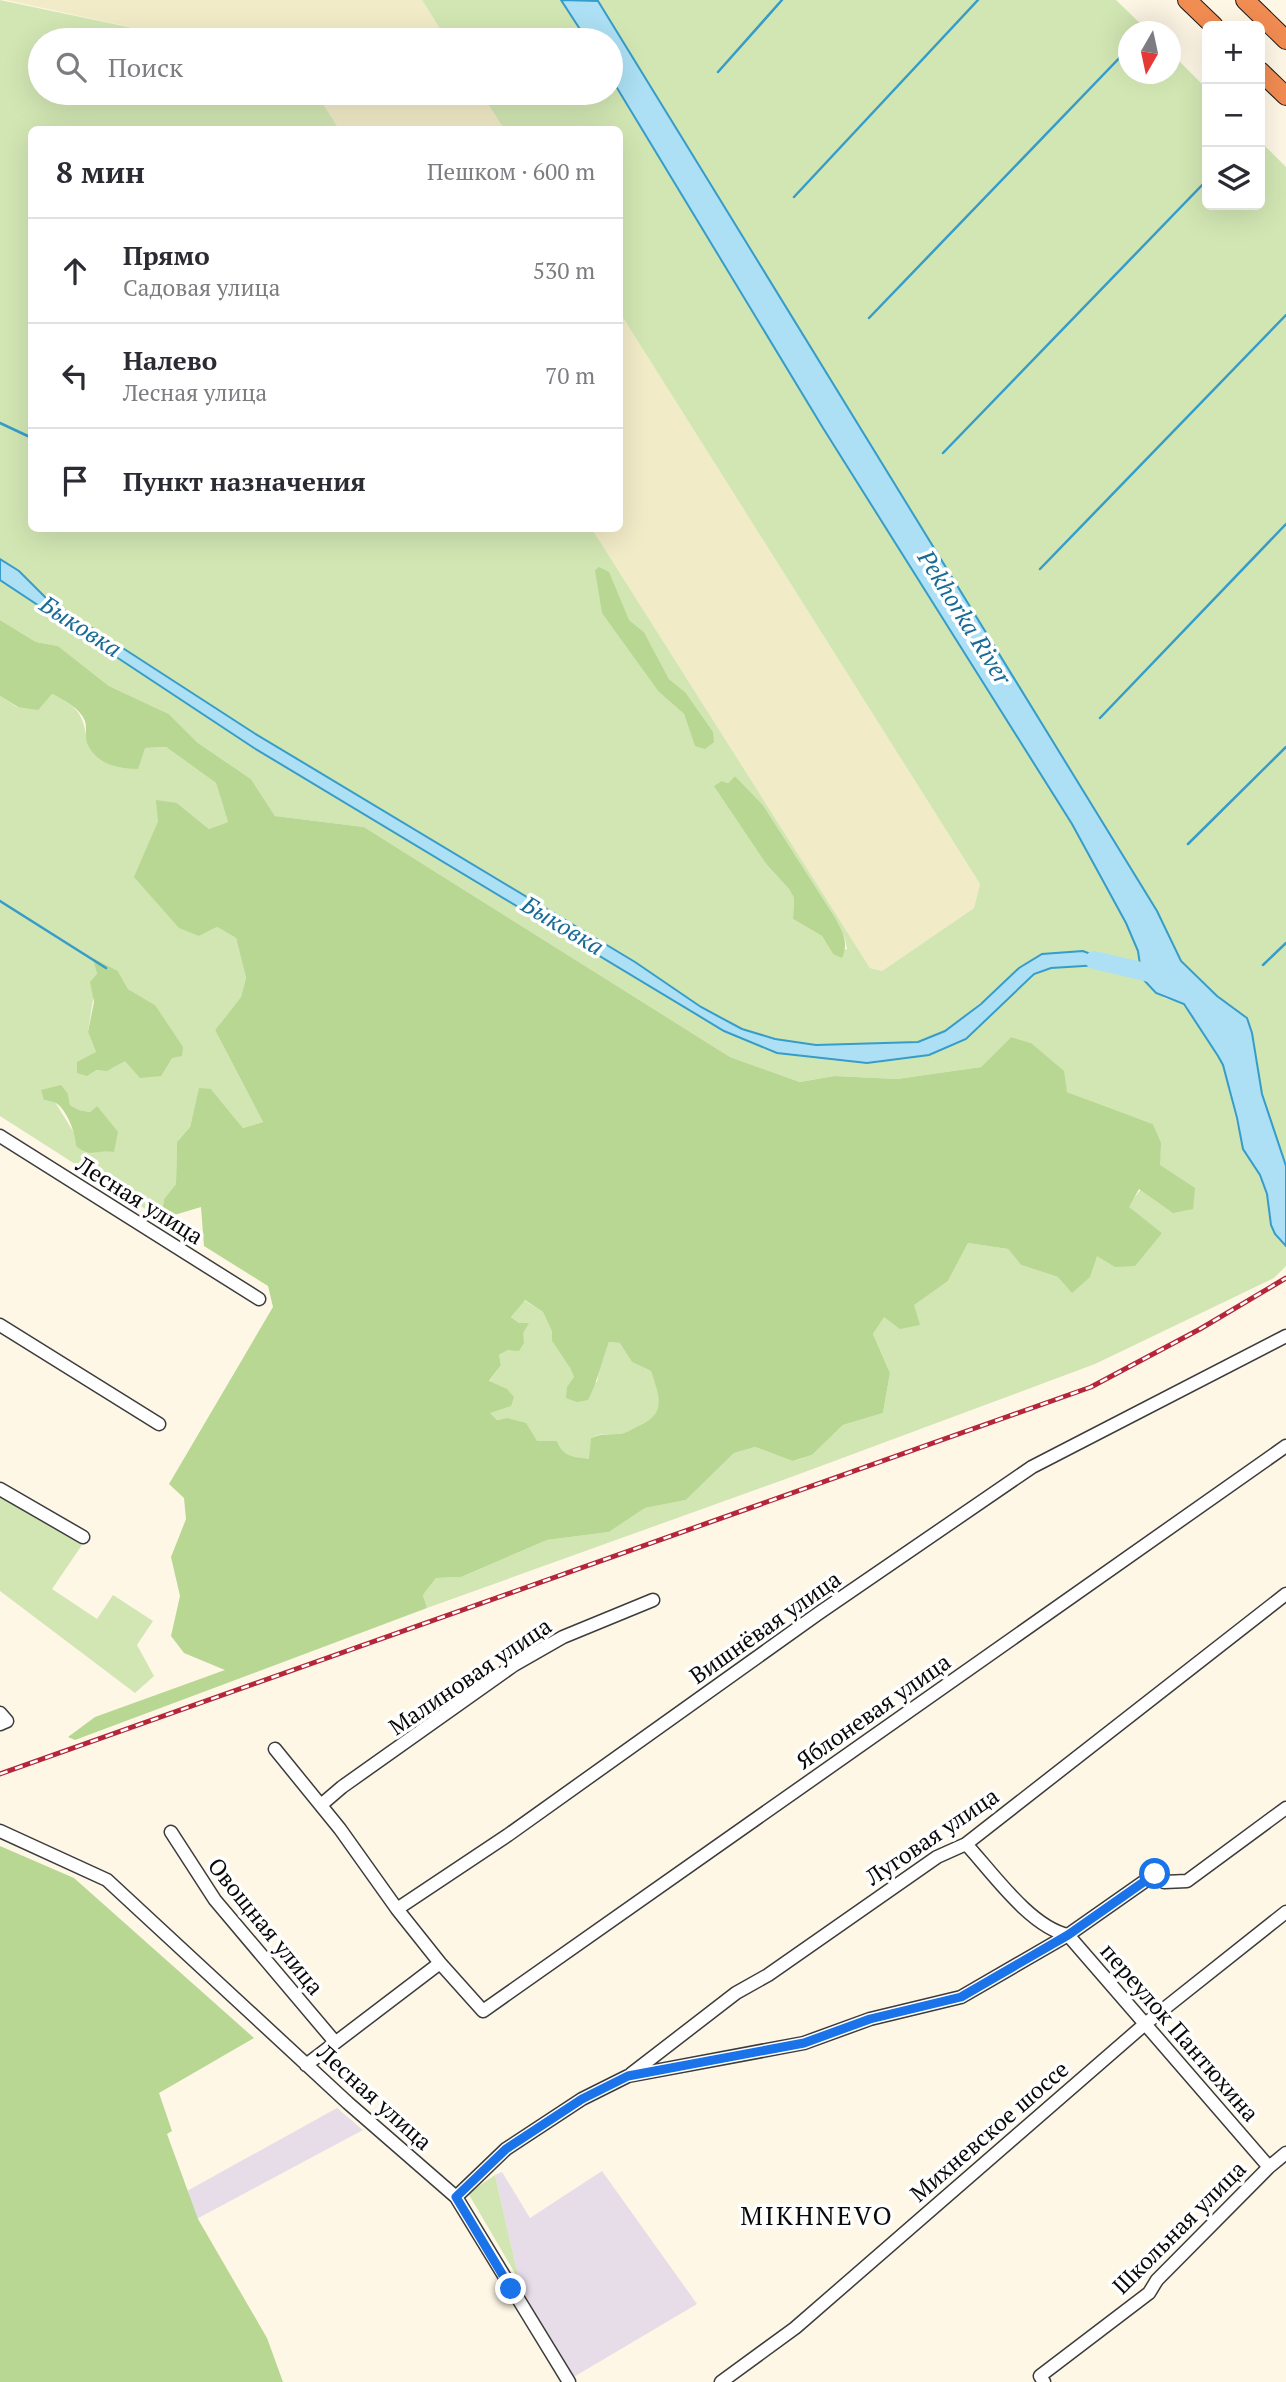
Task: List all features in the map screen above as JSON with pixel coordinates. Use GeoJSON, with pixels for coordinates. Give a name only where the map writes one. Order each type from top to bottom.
{"type":"FeatureCollection","features":[{"type":"Feature","properties":{"kind":"highway"},"geometry":{"type":"LineString","coordinates":[[1187,0],[1209,21]]}},
{"type":"Feature","properties":{"kind":"highway"},"geometry":{"type":"LineString","coordinates":[[1245,0],[1286,40]]}},
{"type":"Feature","properties":{"kind":"highway"},"geometry":{"type":"LineString","coordinates":[[1265,76],[1286,96]]}},
{"type":"Feature","properties":{"kind":"street","name":"Лесная улица"},"geometry":{"type":"LineString","coordinates":[[0,1136],[259,1299]]}},
{"type":"Feature","properties":{"kind":"street"},"geometry":{"type":"LineString","coordinates":[[0,1325],[159,1424]]}},
{"type":"Feature","properties":{"kind":"street","name":"Вишнёвая улица"},"geometry":{"type":"LineString","coordinates":[[397,1909],[508,1835],[820,1613],[1032,1467],[1286,1336]]}},
{"type":"Feature","properties":{"kind":"street","name":"Яблоневая улица"},"geometry":{"type":"LineString","coordinates":[[439,1963],[483,2011],[1286,1446]]}},
{"type":"Feature","properties":{"kind":"street"},"geometry":{"type":"LineString","coordinates":[[0,1489],[83,1537]]}},
{"type":"Feature","properties":{"kind":"street","name":"Луговая улица"},"geometry":{"type":"LineString","coordinates":[[628,2076],[736,1993],[768,1975],[937,1857],[966,1843],[1286,1594]]}},
{"type":"Feature","properties":{"kind":"street","name":"Малиновая улица"},"geometry":{"type":"LineString","coordinates":[[320,1805],[514,1665],[563,1637],[653,1600]]}},
{"type":"Feature","properties":{"kind":"street"},"geometry":{"type":"LineString","coordinates":[[0,1713],[7,1721],[0,1724]]}},
{"type":"Feature","properties":{"kind":"street"},"geometry":{"type":"LineString","coordinates":[[275,1749],[439,1963],[306,2064]]}},
{"type":"Feature","properties":{"kind":"street"},"geometry":{"type":"LineString","coordinates":[[456,2197],[506,2149],[582,2099],[628,2076],[804,2043],[870,2019],[961,1997],[1068,1935],[1155,1874],[1164,1881],[1187,1881],[1286,1808]]}},
{"type":"Feature","properties":{"kind":"street","name":"Лесная улица"},"geometry":{"type":"LineString","coordinates":[[0,1831],[107,1880],[306,2064],[456,2197],[569,2382]]}},
{"type":"Feature","properties":{"kind":"street","name":"Овощная улица"},"geometry":{"type":"LineString","coordinates":[[171,1832],[215,1900],[335,2042]]}},
{"type":"Feature","properties":{"kind":"street","name":"переулок Пантюхина"},"geometry":{"type":"LineString","coordinates":[[966,1843],[1038,1921],[1058,1933],[1068,1935],[1269,2167]]}},
{"type":"Feature","properties":{"kind":"street","name":"Михневское шоссе"},"geometry":{"type":"LineString","coordinates":[[721,2382],[795,2328],[1145,2024],[1286,1912]]}},
{"type":"Feature","properties":{"kind":"street","name":"Школьная улица"},"geometry":{"type":"LineString","coordinates":[[1044,2382],[1040,2376],[1149,2293],[1157,2280],[1286,2153]]}},
{"type":"Feature","properties":{"kind":"shaded area"},"geometry":{"type":"Polygon","coordinates":[[[6,0],[422,0],[440,28],[135,28],[6,0]]]}},
{"type":"Feature","properties":{"kind":"shaded area"},"geometry":{"type":"Polygon","coordinates":[[[324,105],[489,105],[502,126],[337,126],[324,105]]]}},
{"type":"Feature","properties":{"kind":"shaded area"},"geometry":{"type":"Polygon","coordinates":[[[623,318],[980,884],[974,908],[882,971],[870,968],[594,532],[623,532],[623,318]]]}},
{"type":"Feature","properties":{"kind":"shaded area"},"geometry":{"type":"Polygon","coordinates":[[[337,2108],[363,2130],[191,2222],[178,2196],[337,2108]]]}},
{"type":"Feature","properties":{"kind":"shaded area"},"geometry":{"type":"Polygon","coordinates":[[[602,2171],[697,2304],[572,2378],[519,2280],[495,2175],[502,2172],[530,2218],[602,2171]]]}},
{"type":"Feature","properties":{"kind":"green space"},"geometry":{"type":"Polygon","coordinates":[[[0,0],[133,28],[28,28],[28,105],[324,105],[337,126],[28,126],[28,532],[594,532],[870,968],[882,971],[974,908],[980,884],[623,318],[623,126],[502,126],[489,105],[623,105],[623,98],[823,428],[1072,824],[1126,923],[1138,951],[1142,978],[1164,998],[1184,1004],[1223,1065],[1243,1149],[1260,1175],[1267,1194],[1271,1225],[1286,1246],[1286,1266],[1274,1278],[1095,1364],[427,1608],[423,1595],[436,1578],[461,1577],[547,1540],[609,1532],[645,1508],[686,1500],[734,1453],[755,1447],[794,1461],[812,1455],[843,1425],[883,1413],[890,1373],[873,1334],[884,1316],[913,1305],[948,1281],[968,1243],[1008,1249],[1021,1265],[1058,1277],[1097,1256],[1162,1233],[1128,1207],[1151,1177],[1159,1160],[1160,1150],[1153,1124],[1067,1092],[1031,1043],[1011,1037],[981,1067],[897,1079],[834,1076],[800,1082],[730,1057],[364,827],[275,816],[251,779],[198,743],[169,714],[109,686],[58,646],[36,642],[0,620],[0,580],[254,748],[724,1031],[777,1053],[966,1039],[1033,974],[1051,968],[1114,964],[1042,954],[945,1031],[918,1042],[816,1045],[775,1039],[742,1029],[701,1007],[635,962],[254,733],[47,599],[19,571],[0,559],[0,0]],[[629,620],[659,692],[684,714],[695,745],[685,692],[669,679],[644,632],[629,620]],[[735,776],[728,783],[722,781],[767,865],[794,898],[793,919],[822,936],[833,954],[847,949],[836,919],[763,805],[735,776]]]}},
{"type":"Feature","properties":{"kind":"green space"},"geometry":{"type":"Polygon","coordinates":[[[422,0],[561,0],[579,28],[440,28],[422,0]]]}},
{"type":"Feature","properties":{"kind":"green space"},"geometry":{"type":"Polygon","coordinates":[[[597,0],[1116,0],[1138,21],[1118,21],[1118,84],[1181,84],[1181,63],[1202,84],[1202,210],[1265,210],[1265,146],[1286,167],[1286,1166],[1262,1094],[1247,1018],[1217,996],[1181,961],[1157,911],[623,42],[623,28],[614,28],[597,0]]]}},
{"type":"Feature","properties":{"kind":"green space"},"geometry":{"type":"Polygon","coordinates":[[[599,567],[609,572],[629,620],[644,632],[669,679],[685,692],[713,732],[714,742],[705,749],[695,746],[684,714],[659,692],[602,613],[595,570],[599,567]]]}},
{"type":"Feature","properties":{"kind":"green space"},"geometry":{"type":"Polygon","coordinates":[[[0,620],[36,642],[58,646],[109,686],[169,714],[198,743],[251,779],[275,816],[364,827],[730,1057],[800,1082],[834,1076],[897,1079],[981,1067],[1011,1037],[1031,1043],[1064,1071],[1067,1092],[1153,1124],[1161,1143],[1160,1165],[1195,1188],[1193,1209],[1173,1213],[1139,1189],[1129,1207],[1162,1233],[1135,1266],[1115,1267],[1097,1256],[1090,1277],[1072,1293],[1058,1277],[1021,1265],[1008,1249],[968,1243],[948,1281],[914,1305],[920,1325],[900,1329],[884,1317],[873,1334],[890,1373],[883,1413],[843,1425],[812,1455],[793,1461],[755,1447],[734,1453],[686,1500],[645,1508],[609,1532],[547,1540],[461,1577],[436,1578],[423,1595],[427,1608],[75,1740],[68,1737],[95,1717],[225,1670],[184,1653],[171,1636],[180,1596],[171,1557],[186,1519],[184,1498],[169,1484],[273,1307],[268,1286],[204,1246],[201,1207],[161,1219],[164,1199],[176,1184],[177,1142],[190,1127],[199,1088],[211,1089],[243,1128],[263,1122],[215,1030],[241,997],[246,978],[236,938],[217,927],[199,936],[179,928],[134,877],[158,821],[156,800],[177,803],[209,829],[228,822],[216,783],[166,747],[145,748],[138,769],[108,764],[96,756],[87,743],[86,724],[76,708],[52,694],[38,710],[18,707],[0,696],[0,620]],[[525,1300],[511,1317],[519,1323],[529,1323],[523,1333],[524,1343],[519,1351],[508,1350],[499,1355],[501,1365],[489,1381],[507,1389],[514,1397],[511,1406],[490,1413],[497,1420],[507,1418],[526,1423],[537,1441],[557,1441],[566,1453],[589,1459],[591,1438],[621,1434],[654,1416],[659,1403],[654,1380],[651,1371],[632,1362],[620,1343],[609,1342],[588,1400],[577,1402],[566,1398],[567,1387],[574,1377],[552,1341],[552,1331],[543,1312],[525,1300]]]}},
{"type":"Feature","properties":{"kind":"green space"},"geometry":{"type":"Polygon","coordinates":[[[52,694],[78,712],[84,724],[87,742],[145,748],[166,747],[216,783],[228,822],[209,829],[177,803],[158,821],[135,877],[199,936],[217,927],[236,938],[246,978],[241,997],[215,1030],[263,1122],[243,1128],[211,1089],[199,1089],[190,1127],[177,1142],[176,1184],[164,1199],[161,1219],[0,1116],[0,696],[17,707],[52,694]],[[94,959],[97,974],[88,1032],[96,1052],[96,1070],[118,1065],[126,1058],[140,1038],[155,1005],[128,989],[118,971],[94,959]],[[68,1094],[55,1102],[76,1136],[76,1146],[89,1153],[104,1150],[97,1106],[90,1112],[79,1110],[70,1105],[68,1094]]]}},
{"type":"Feature","properties":{"kind":"green space"},"geometry":{"type":"Polygon","coordinates":[[[735,776],[763,805],[836,919],[845,943],[842,958],[833,954],[822,936],[793,919],[794,898],[789,889],[767,865],[714,786],[722,781],[728,783],[735,776]]]}},
{"type":"Feature","properties":{"kind":"green space"},"geometry":{"type":"Polygon","coordinates":[[[93,958],[118,971],[128,989],[155,1005],[183,1047],[182,1056],[172,1058],[161,1076],[140,1078],[125,1061],[107,1071],[96,1070],[87,1076],[77,1073],[77,1062],[96,1052],[88,1032],[94,1002],[90,982],[97,974],[93,958]]]}},
{"type":"Feature","properties":{"kind":"green space"},"geometry":{"type":"Polygon","coordinates":[[[61,1085],[68,1094],[70,1105],[90,1112],[97,1106],[118,1132],[114,1152],[91,1153],[76,1146],[73,1129],[64,1111],[56,1103],[44,1100],[41,1090],[61,1085]]]}},
{"type":"Feature","properties":{"kind":"green space"},"geometry":{"type":"Polygon","coordinates":[[[524,1300],[543,1312],[553,1331],[552,1341],[574,1377],[597,1382],[601,1361],[609,1342],[621,1343],[632,1362],[651,1371],[659,1396],[658,1410],[654,1416],[621,1434],[601,1434],[591,1438],[590,1460],[566,1453],[557,1441],[537,1441],[507,1418],[497,1420],[489,1413],[489,1382],[501,1365],[499,1355],[508,1350],[519,1323],[511,1317],[524,1300]]]}},
{"type":"Feature","properties":{"kind":"green space"},"geometry":{"type":"Polygon","coordinates":[[[0,1497],[82,1545],[52,1589],[97,1619],[113,1595],[153,1621],[137,1645],[154,1676],[135,1693],[0,1591],[0,1497]]]}},
{"type":"Feature","properties":{"kind":"green space"},"geometry":{"type":"Polygon","coordinates":[[[0,1846],[74,1878],[254,2038],[159,2093],[172,2131],[167,2134],[198,2219],[267,2338],[283,2382],[0,2382],[0,1846]]]}},
{"type":"Feature","properties":{"kind":"green space"},"geometry":{"type":"Polygon","coordinates":[[[495,2175],[519,2280],[468,2193],[495,2175]]]}},
{"type":"Feature","properties":{"kind":"water"},"geometry":{"type":"Polygon","coordinates":[[[561,0],[598,1],[615,28],[579,28],[561,0]]]}},
{"type":"Feature","properties":{"kind":"water","name":"Pekhorka River"},"geometry":{"type":"Polygon","coordinates":[[[623,42],[1157,911],[1181,961],[1217,996],[1247,1018],[1262,1094],[1286,1166],[1286,1246],[1271,1225],[1267,1194],[1260,1175],[1243,1149],[1223,1065],[1218,1056],[1184,1004],[1156,993],[1142,978],[1138,951],[1126,923],[1072,824],[823,428],[623,98],[623,42]]]}},
{"type":"Feature","properties":{"kind":"water"},"geometry":{"type":"Polygon","coordinates":[[[0,559],[19,571],[47,599],[254,733],[635,962],[701,1007],[742,1029],[775,1039],[816,1045],[918,1042],[945,1031],[981,1004],[1019,968],[1042,954],[1083,951],[1116,964],[1051,968],[1034,974],[966,1039],[929,1055],[867,1063],[777,1053],[724,1031],[254,748],[0,580],[0,559]]]}},
{"type":"Feature","properties":{"kind":"waterway"},"geometry":{"type":"LineString","coordinates":[[718,72],[782,0]]}},
{"type":"Feature","properties":{"kind":"waterway"},"geometry":{"type":"LineString","coordinates":[[794,197],[978,0]]}},
{"type":"Feature","properties":{"kind":"waterway"},"geometry":{"type":"LineString","coordinates":[[869,318],[1118,59]]}},
{"type":"Feature","properties":{"kind":"waterway"},"geometry":{"type":"LineString","coordinates":[[943,453],[1202,185]]}},
{"type":"Feature","properties":{"kind":"waterway"},"geometry":{"type":"LineString","coordinates":[[1040,569],[1286,315]]}},
{"type":"Feature","properties":{"kind":"waterway"},"geometry":{"type":"LineString","coordinates":[[0,423],[28,436]]}},
{"type":"Feature","properties":{"kind":"waterway"},"geometry":{"type":"LineString","coordinates":[[1100,718],[1286,524]]}},
{"type":"Feature","properties":{"kind":"waterway"},"geometry":{"type":"LineString","coordinates":[[1188,844],[1286,747]]}},
{"type":"Feature","properties":{"kind":"waterway"},"geometry":{"type":"LineString","coordinates":[[0,901],[106,968]]}},
{"type":"Feature","properties":{"kind":"waterway"},"geometry":{"type":"LineString","coordinates":[[1263,965],[1286,943]]}},
{"type":"Feature","properties":{"kind":"waterway","name":"Быковка"},"geometry":{"type":"LineString","coordinates":[[1094,960],[1162,976]]}},
{"type":"Feature","properties":{"kind":"railway"},"geometry":{"type":"LineString","coordinates":[[0,1774],[1091,1387],[1200,1329],[1286,1278]]}},
{"type":"Feature","properties":{"kind":"district","name":"MIKHNEVO"},"geometry":{"type":"Point","coordinates":[817,2215]}},
{"type":"Feature","properties":{"kind":"route"},"geometry":{"type":"LineString","coordinates":[[511,2289],[456,2197],[506,2149],[582,2099],[628,2076],[804,2043],[870,2019],[961,1997],[1016,1968],[1155,1874]]}}]}
